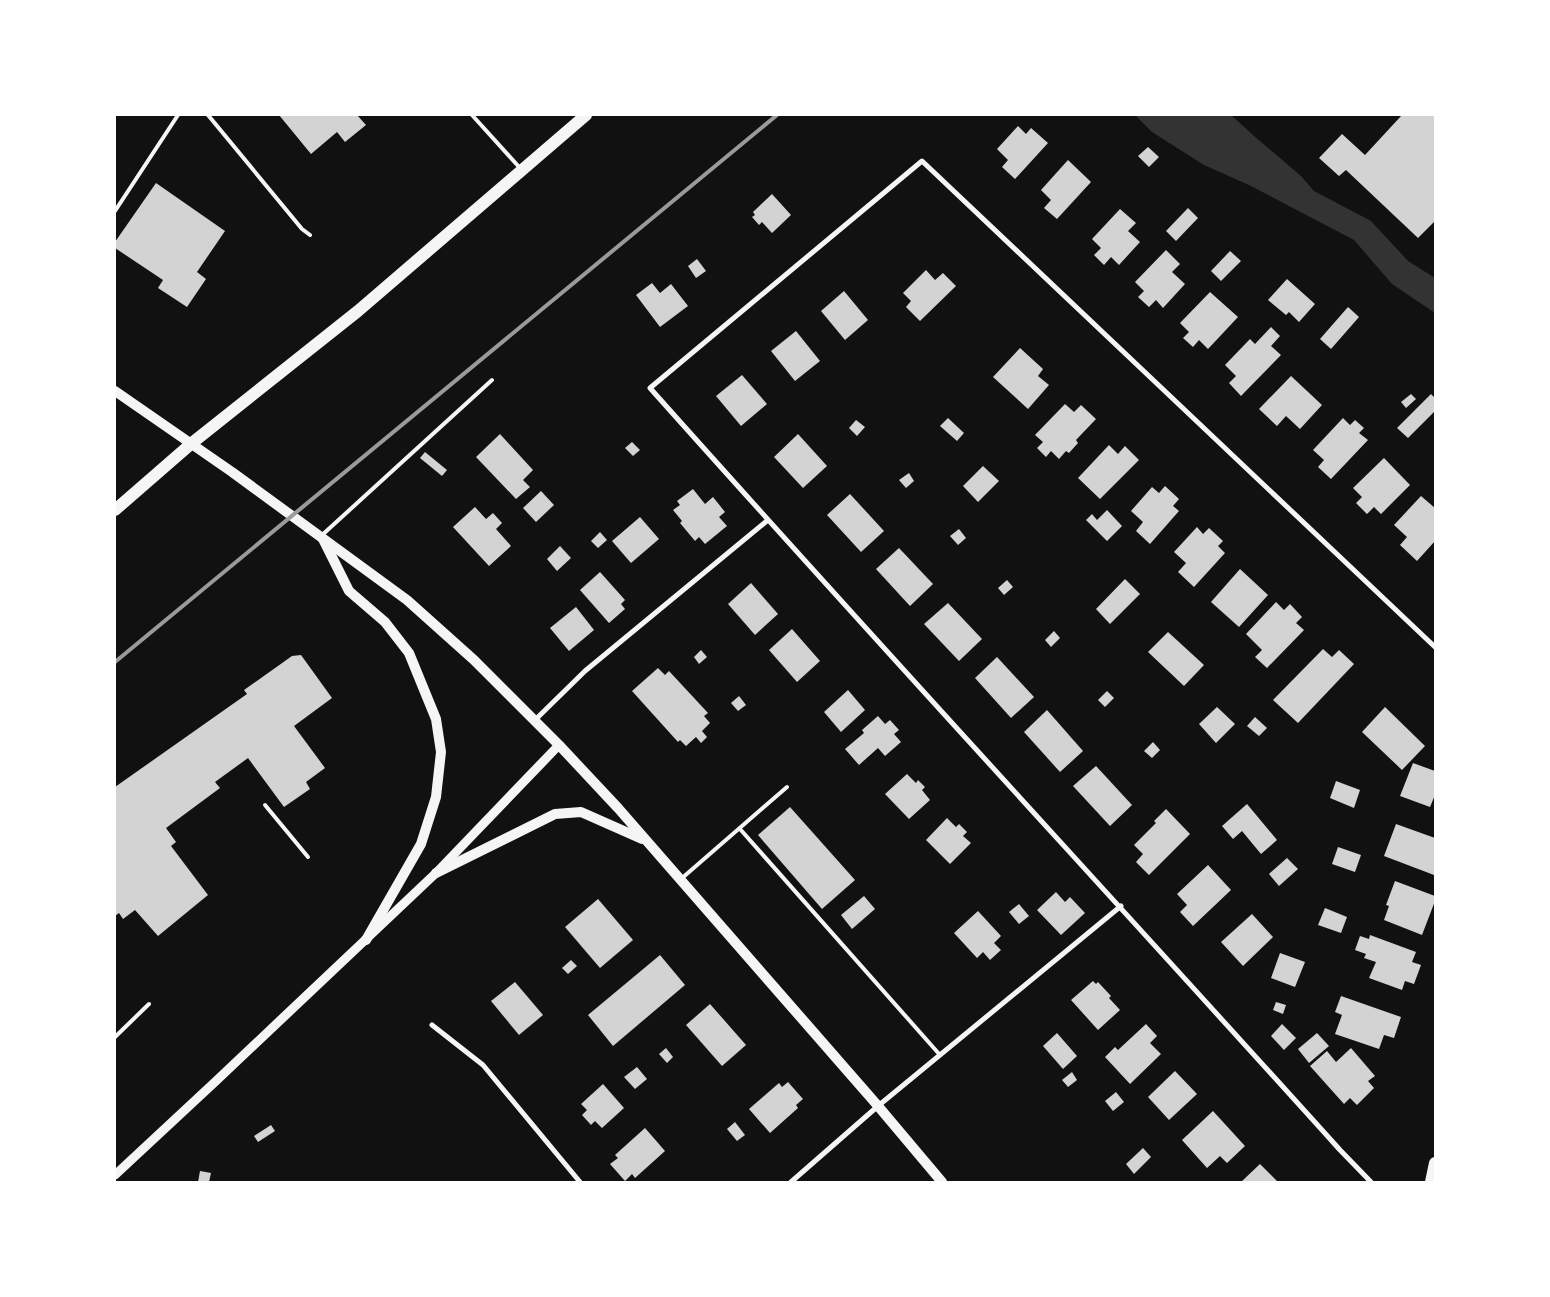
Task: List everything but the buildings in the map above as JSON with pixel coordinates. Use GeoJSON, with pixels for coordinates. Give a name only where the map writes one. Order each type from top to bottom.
{"type":"FeatureCollection","features":[{"type":"Feature","properties":{"kind":"main road"},"geometry":{"type":"LineString","coordinates":[[115,510],[192,443],[358,311],[586,115]]}},
{"type":"Feature","properties":{"kind":"main road"},"geometry":{"type":"LineString","coordinates":[[115,392],[192,443],[321,536],[406,600],[474,660],[559,745],[681,879],[942,1182]]}},
{"type":"Feature","properties":{"kind":"main road"},"geometry":{"type":"LineString","coordinates":[[321,536],[349,591],[385,622],[409,654],[436,719],[441,752],[436,797],[421,844],[366,940]]}},
{"type":"Feature","properties":{"kind":"main road"},"geometry":{"type":"LineString","coordinates":[[436,874],[555,814],[581,812],[646,840]]}},
{"type":"Feature","properties":{"kind":"main road"},"geometry":{"type":"LineString","coordinates":[[1431,1182],[1435,1164]]}},
{"type":"Feature","properties":{"kind":"street"},"geometry":{"type":"LineString","coordinates":[[1371,1182],[650,388],[922,162],[1435,647]]}},
{"type":"Feature","properties":{"kind":"street"},"geometry":{"type":"LineString","coordinates":[[534,721],[585,671],[768,520]]}},
{"type":"Feature","properties":{"kind":"street"},"geometry":{"type":"LineString","coordinates":[[115,1175],[436,874],[559,745]]}},
{"type":"Feature","properties":{"kind":"street"},"geometry":{"type":"LineString","coordinates":[[792,1182],[878,1106],[1121,906]]}},
{"type":"Feature","properties":{"kind":"street"},"geometry":{"type":"LineString","coordinates":[[432,1025],[482,1065],[580,1182]]}},
{"type":"Feature","properties":{"kind":"lane"},"geometry":{"type":"LineString","coordinates":[[115,211],[178,115]]}},
{"type":"Feature","properties":{"kind":"lane"},"geometry":{"type":"LineString","coordinates":[[208,115],[296,221],[310,235]]}},
{"type":"Feature","properties":{"kind":"lane"},"geometry":{"type":"LineString","coordinates":[[472,115],[521,170]]}},
{"type":"Feature","properties":{"kind":"lane"},"geometry":{"type":"LineString","coordinates":[[321,536],[492,380]]}},
{"type":"Feature","properties":{"kind":"lane"},"geometry":{"type":"LineString","coordinates":[[681,879],[788,787]]}},
{"type":"Feature","properties":{"kind":"lane"},"geometry":{"type":"LineString","coordinates":[[265,805],[308,857]]}},
{"type":"Feature","properties":{"kind":"lane"},"geometry":{"type":"LineString","coordinates":[[740,829],[940,1055]]}},
{"type":"Feature","properties":{"kind":"lane"},"geometry":{"type":"LineString","coordinates":[[115,1037],[149,1004]]}},
{"type":"Feature","properties":{"kind":"shaded area"},"geometry":{"type":"Polygon","coordinates":[[[1135,115],[1231,115],[1301,176],[1314,191],[1371,221],[1408,261],[1435,278],[1435,313],[1392,284],[1354,240],[1251,186],[1204,165],[1152,132],[1135,115]]]}},
{"type":"Feature","properties":{"kind":"railway"},"geometry":{"type":"LineString","coordinates":[[115,662],[777,115]]}}]}
